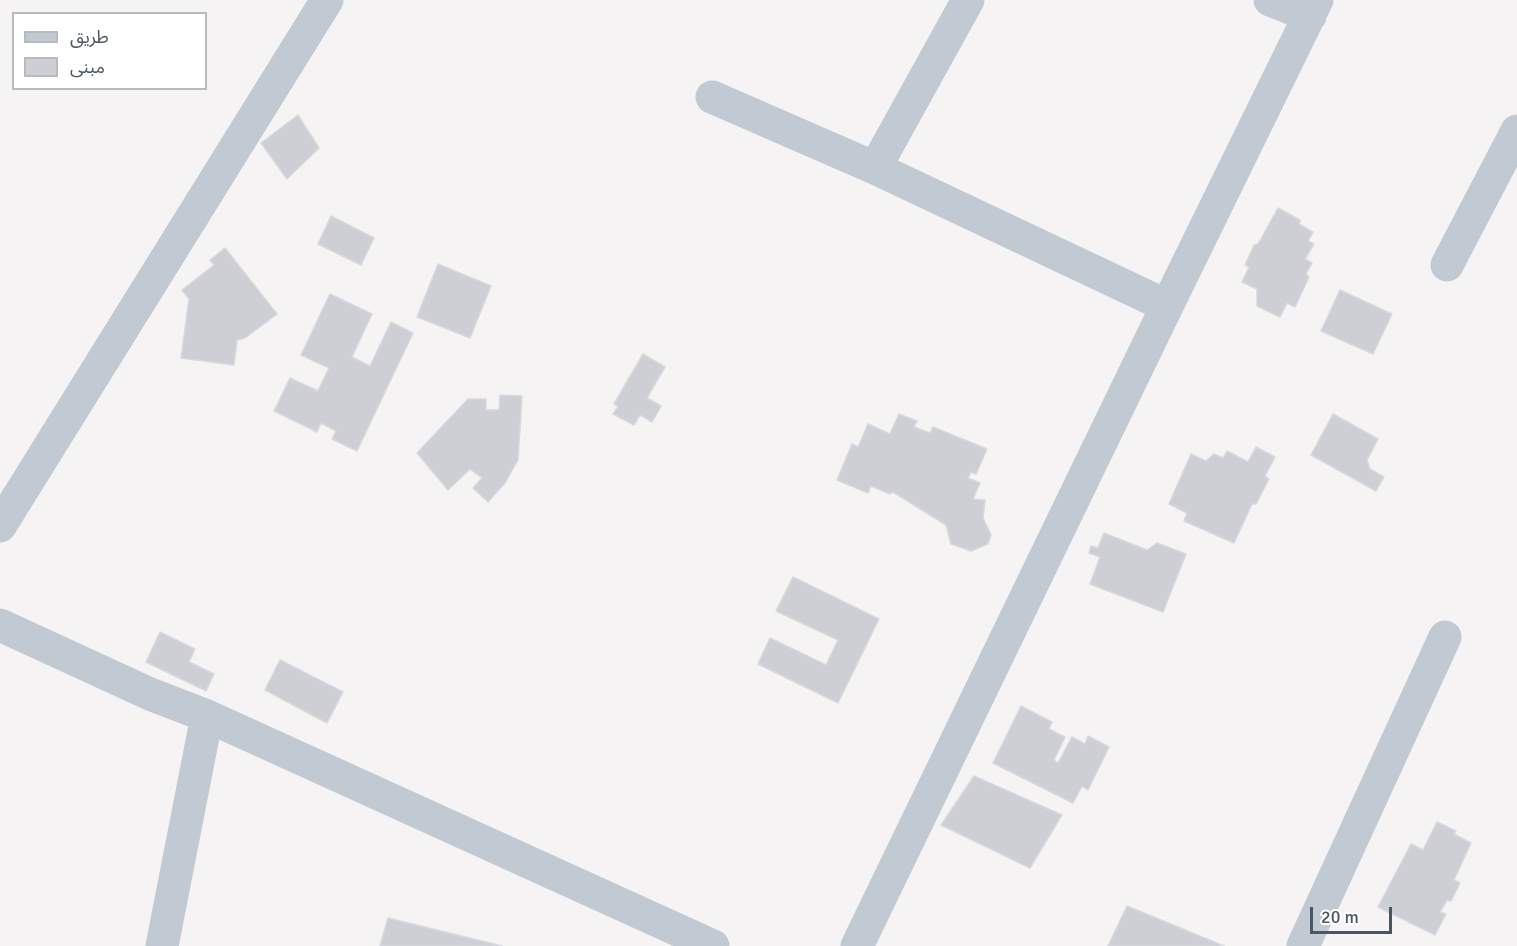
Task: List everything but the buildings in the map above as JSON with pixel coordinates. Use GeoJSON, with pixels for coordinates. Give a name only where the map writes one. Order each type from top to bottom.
{"type":"FeatureCollection","features":[{"type":"Feature","properties":{"kind":"street"},"geometry":{"type":"LineString","coordinates":[[0,526],[327,0]]}},
{"type":"Feature","properties":{"kind":"street"},"geometry":{"type":"LineString","coordinates":[[875,168],[968,0]]}},
{"type":"Feature","properties":{"kind":"street"},"geometry":{"type":"LineString","coordinates":[[857,946],[1314,8],[1270,0]]}},
{"type":"Feature","properties":{"kind":"street"},"geometry":{"type":"LineString","coordinates":[[712,97],[875,168],[1167,306]]}},
{"type":"Feature","properties":{"kind":"street"},"geometry":{"type":"LineString","coordinates":[[1447,265],[1517,131]]}},
{"type":"Feature","properties":{"kind":"street"},"geometry":{"type":"LineString","coordinates":[[0,625],[150,694],[207,716],[713,946]]}},
{"type":"Feature","properties":{"kind":"street"},"geometry":{"type":"LineString","coordinates":[[1303,946],[1445,637]]}},
{"type":"Feature","properties":{"kind":"street"},"geometry":{"type":"LineString","coordinates":[[162,946],[207,716]]}}]}
